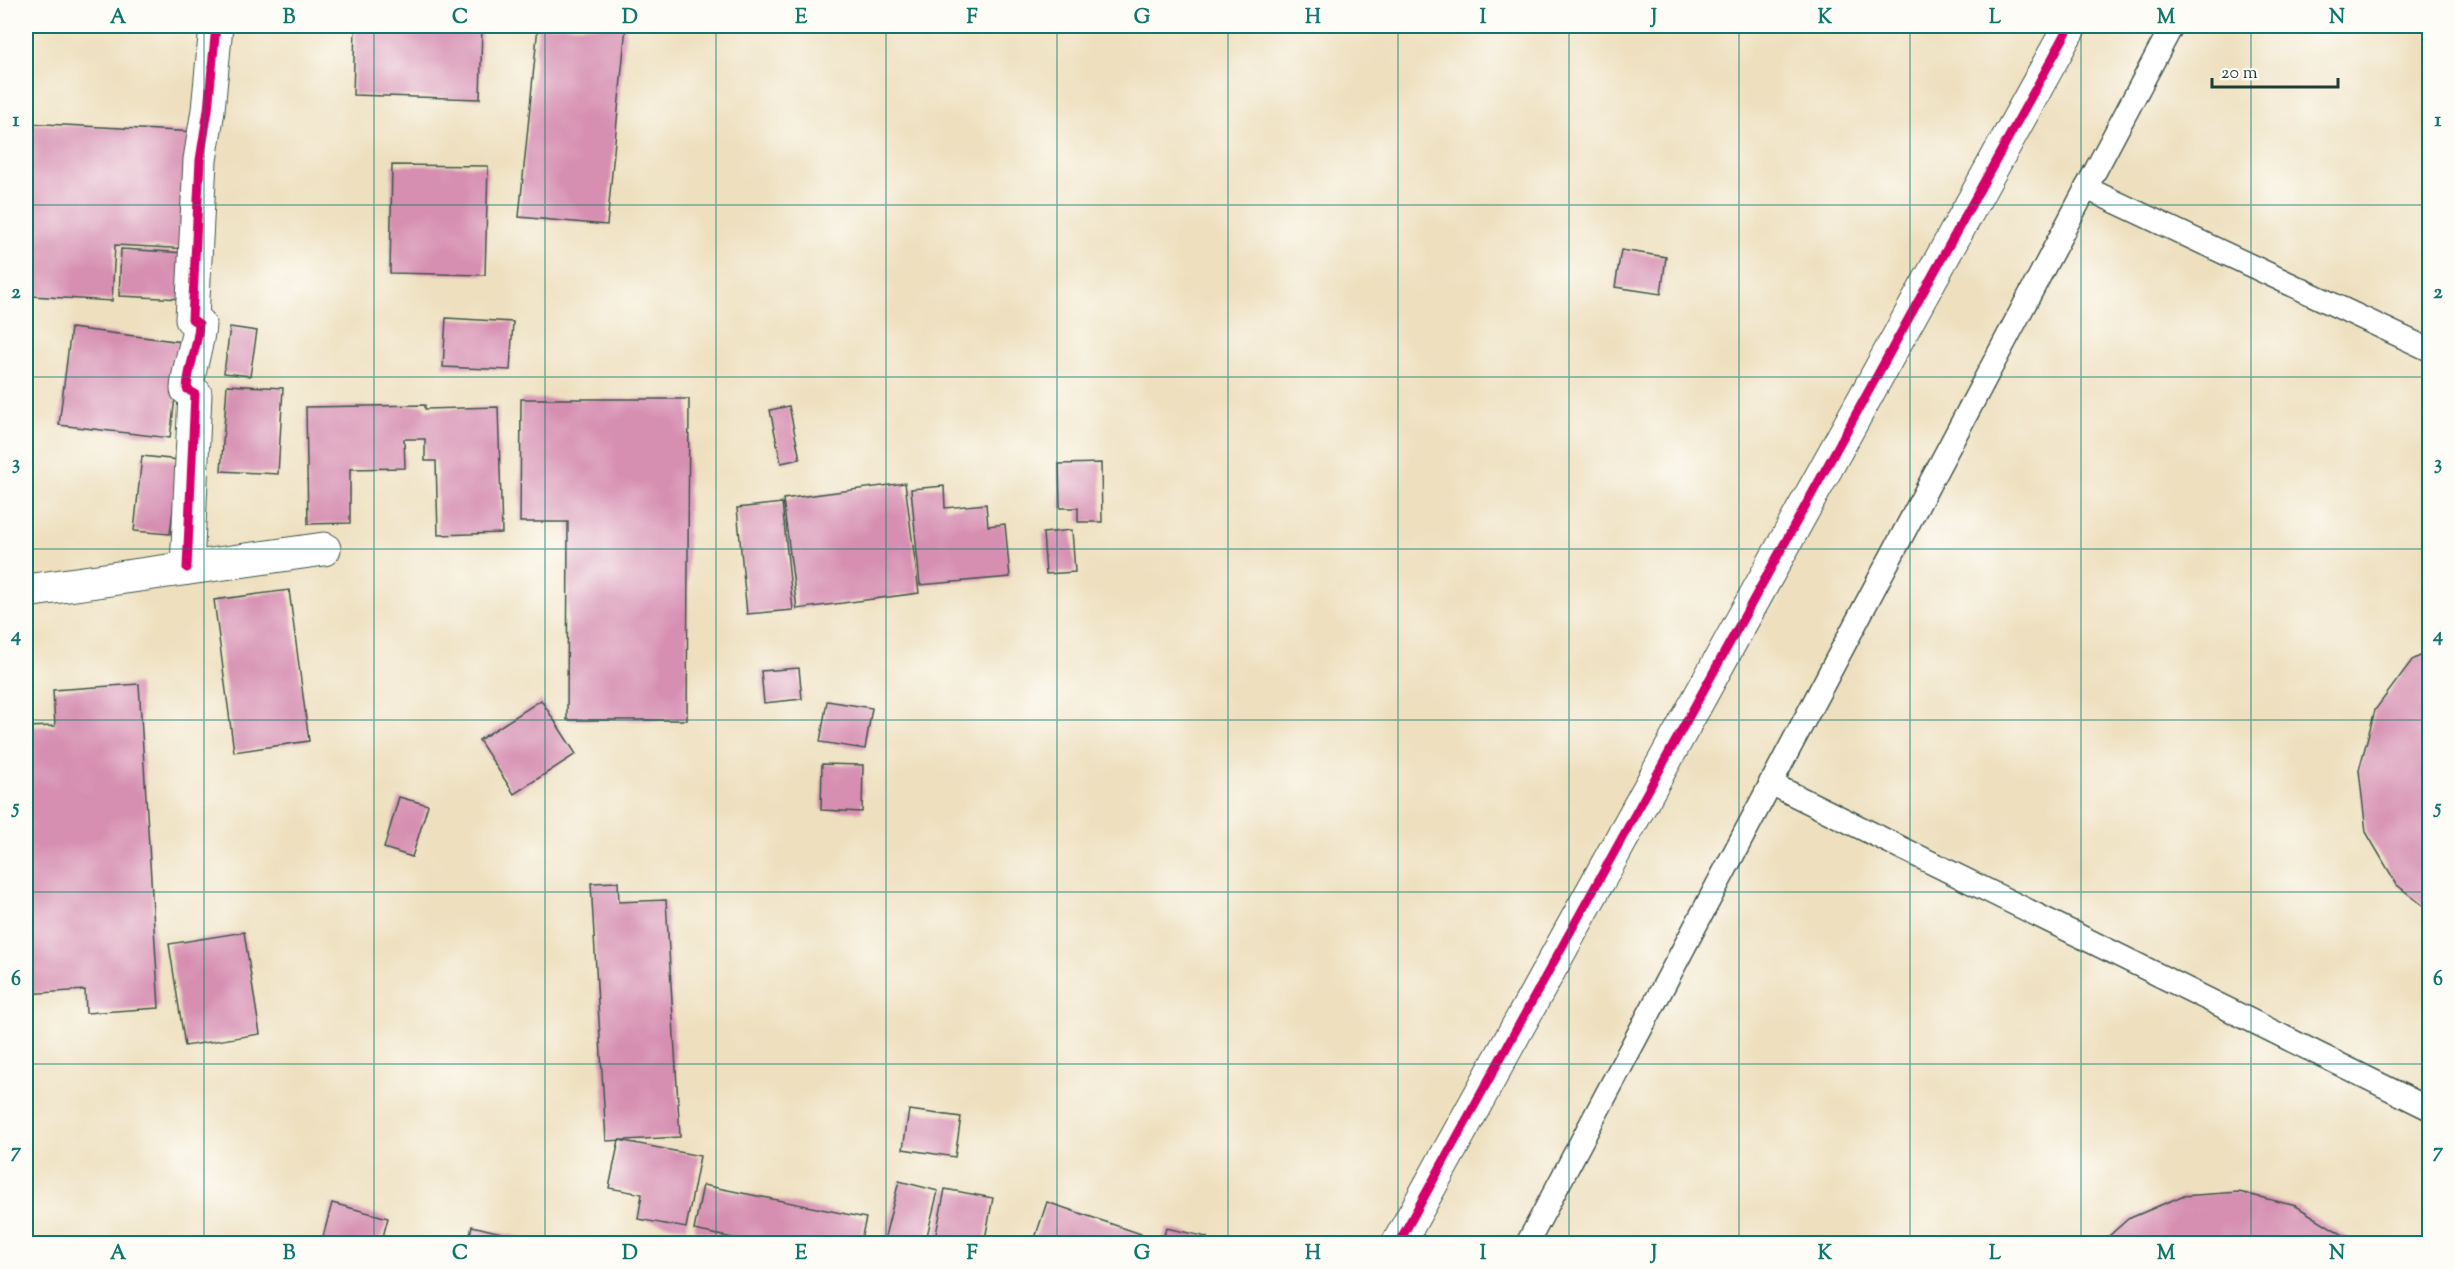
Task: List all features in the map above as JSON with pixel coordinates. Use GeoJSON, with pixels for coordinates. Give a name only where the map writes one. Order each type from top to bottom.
{"type":"FeatureCollection","features":[{"type":"Feature","properties":{"kind":"street"},"geometry":{"type":"LineString","coordinates":[[188,568],[191,454],[196,410],[195,394],[188,389],[188,378],[198,342],[199,324],[192,319],[200,160],[208,110],[216,26]]}},
{"type":"Feature","properties":{"kind":"street"},"geometry":{"type":"LineString","coordinates":[[1398,1244],[2070,26]]}},
{"type":"Feature","properties":{"kind":"street"},"geometry":{"type":"LineString","coordinates":[[26,591],[324,549]]}},
{"type":"Feature","properties":{"kind":"lane"},"geometry":{"type":"LineString","coordinates":[[1527,1244],[2172,26]]}},
{"type":"Feature","properties":{"kind":"lane"},"geometry":{"type":"LineString","coordinates":[[2086,188],[2430,350]]}},
{"type":"Feature","properties":{"kind":"lane"},"geometry":{"type":"LineString","coordinates":[[1770,783],[2430,1109]]}},
{"type":"Feature","properties":{"kind":"building"},"geometry":{"type":"Polygon","coordinates":[[[355,26],[482,26],[480,99],[353,95],[355,26]]]}},
{"type":"Feature","properties":{"kind":"building"},"geometry":{"type":"Polygon","coordinates":[[[538,26],[626,26],[607,225],[519,217],[538,26]]]}},
{"type":"Feature","properties":{"kind":"building"},"geometry":{"type":"Polygon","coordinates":[[[26,123],[197,132],[190,249],[115,245],[112,301],[32,296],[35,249],[26,249],[26,123]]]}},
{"type":"Feature","properties":{"kind":"building"},"geometry":{"type":"Polygon","coordinates":[[[392,165],[488,166],[485,275],[390,273],[392,165]]]}},
{"type":"Feature","properties":{"kind":"building"},"geometry":{"type":"Polygon","coordinates":[[[121,249],[186,253],[183,299],[119,296],[121,249]]]}},
{"type":"Feature","properties":{"kind":"building"},"geometry":{"type":"Polygon","coordinates":[[[1621,250],[1666,257],[1661,294],[1615,287],[1621,250]]]}},
{"type":"Feature","properties":{"kind":"building"},"geometry":{"type":"Polygon","coordinates":[[[446,318],[513,322],[510,370],[443,367],[446,318]]]}},
{"type":"Feature","properties":{"kind":"building"},"geometry":{"type":"Polygon","coordinates":[[[230,327],[257,331],[250,376],[224,373],[230,327]]]}},
{"type":"Feature","properties":{"kind":"building"},"geometry":{"type":"Polygon","coordinates":[[[71,328],[182,342],[170,438],[59,425],[71,328]]]}},
{"type":"Feature","properties":{"kind":"building"},"geometry":{"type":"Polygon","coordinates":[[[227,385],[283,388],[278,474],[221,471],[227,385]]]}},
{"type":"Feature","properties":{"kind":"building"},"geometry":{"type":"Polygon","coordinates":[[[521,399],[689,399],[687,720],[567,720],[568,522],[520,522],[521,399]]]}},
{"type":"Feature","properties":{"kind":"building"},"geometry":{"type":"Polygon","coordinates":[[[425,405],[425,409],[498,407],[502,533],[438,535],[436,461],[425,461],[425,439],[404,439],[405,468],[350,469],[350,523],[308,524],[306,407],[425,405]]]}},
{"type":"Feature","properties":{"kind":"building"},"geometry":{"type":"Polygon","coordinates":[[[789,406],[800,459],[781,463],[770,410],[789,406]]]}},
{"type":"Feature","properties":{"kind":"building"},"geometry":{"type":"Polygon","coordinates":[[[142,456],[179,460],[170,534],[134,531],[142,456]]]}},
{"type":"Feature","properties":{"kind":"building"},"geometry":{"type":"Polygon","coordinates":[[[1101,463],[1102,522],[1078,522],[1078,508],[1060,508],[1059,464],[1101,463]]]}},
{"type":"Feature","properties":{"kind":"building"},"geometry":{"type":"Polygon","coordinates":[[[905,483],[919,593],[797,609],[783,499],[905,483]]]}},
{"type":"Feature","properties":{"kind":"building"},"geometry":{"type":"Polygon","coordinates":[[[944,486],[945,508],[986,504],[988,526],[1005,524],[1010,577],[920,585],[911,489],[944,486]]]}},
{"type":"Feature","properties":{"kind":"building"},"geometry":{"type":"Polygon","coordinates":[[[782,503],[793,610],[747,614],[737,508],[782,503]]]}},
{"type":"Feature","properties":{"kind":"building"},"geometry":{"type":"Polygon","coordinates":[[[1072,530],[1075,572],[1046,574],[1043,533],[1072,530]]]}},
{"type":"Feature","properties":{"kind":"building"},"geometry":{"type":"Polygon","coordinates":[[[289,590],[309,741],[234,752],[214,600],[289,590]]]}},
{"type":"Feature","properties":{"kind":"building"},"geometry":{"type":"Polygon","coordinates":[[[2430,651],[2430,911],[2397,885],[2366,832],[2359,770],[2375,710],[2412,660],[2430,651]]]}},
{"type":"Feature","properties":{"kind":"building"},"geometry":{"type":"Polygon","coordinates":[[[799,668],[802,699],[764,703],[761,671],[799,668]]]}},
{"type":"Feature","properties":{"kind":"building"},"geometry":{"type":"Polygon","coordinates":[[[139,684],[159,1008],[86,1013],[85,990],[26,994],[26,727],[55,726],[53,690],[139,684]]]}},
{"type":"Feature","properties":{"kind":"building"},"geometry":{"type":"Polygon","coordinates":[[[541,700],[576,754],[514,794],[479,740],[541,700]]]}},
{"type":"Feature","properties":{"kind":"building"},"geometry":{"type":"Polygon","coordinates":[[[827,701],[872,708],[865,749],[820,742],[827,701]]]}},
{"type":"Feature","properties":{"kind":"building"},"geometry":{"type":"Polygon","coordinates":[[[822,764],[863,765],[862,812],[821,810],[822,764]]]}},
{"type":"Feature","properties":{"kind":"building"},"geometry":{"type":"Polygon","coordinates":[[[399,797],[428,805],[412,857],[384,848],[399,797]]]}},
{"type":"Feature","properties":{"kind":"building"},"geometry":{"type":"Polygon","coordinates":[[[618,882],[619,902],[666,900],[680,1137],[606,1141],[591,883],[618,882]]]}},
{"type":"Feature","properties":{"kind":"building"},"geometry":{"type":"Polygon","coordinates":[[[244,932],[260,1034],[185,1046],[169,944],[244,932]]]}},
{"type":"Feature","properties":{"kind":"building"},"geometry":{"type":"Polygon","coordinates":[[[909,1110],[961,1117],[955,1157],[903,1149],[909,1110]]]}},
{"type":"Feature","properties":{"kind":"building"},"geometry":{"type":"Polygon","coordinates":[[[619,1140],[700,1156],[686,1228],[638,1219],[642,1194],[609,1188],[619,1140]]]}},
{"type":"Feature","properties":{"kind":"building"},"geometry":{"type":"Polygon","coordinates":[[[899,1181],[938,1191],[925,1244],[883,1244],[899,1181]]]}},
{"type":"Feature","properties":{"kind":"building"},"geometry":{"type":"Polygon","coordinates":[[[703,1185],[866,1218],[860,1244],[761,1244],[694,1230],[703,1185]]]}},
{"type":"Feature","properties":{"kind":"building"},"geometry":{"type":"Polygon","coordinates":[[[945,1189],[993,1198],[984,1244],[934,1244],[945,1189]]]}},
{"type":"Feature","properties":{"kind":"building"},"geometry":{"type":"Polygon","coordinates":[[[2239,1192],[2296,1206],[2345,1236],[2351,1244],[2100,1244],[2128,1219],[2182,1196],[2239,1192]]]}},
{"type":"Feature","properties":{"kind":"building"},"geometry":{"type":"Polygon","coordinates":[[[1047,1202],[1141,1234],[1137,1244],[1033,1244],[1047,1202]]]}},
{"type":"Feature","properties":{"kind":"building"},"geometry":{"type":"Polygon","coordinates":[[[332,1203],[388,1218],[381,1244],[321,1244],[332,1203]]]}},
{"type":"Feature","properties":{"kind":"building"},"geometry":{"type":"Polygon","coordinates":[[[472,1226],[531,1240],[530,1244],[468,1244],[472,1226]]]}},
{"type":"Feature","properties":{"kind":"building"},"geometry":{"type":"Polygon","coordinates":[[[1166,1228],[1207,1237],[1205,1244],[1162,1244],[1166,1228]]]}},
{"type":"Feature","properties":{"kind":"cycle path"},"geometry":{"type":"LineString","coordinates":[[187,568],[195,394],[187,389],[199,324],[192,319],[200,160],[208,110],[216,26]]}},
{"type":"Feature","properties":{"kind":"cycle path"},"geometry":{"type":"LineString","coordinates":[[1398,1244],[2070,26]]}}]}
